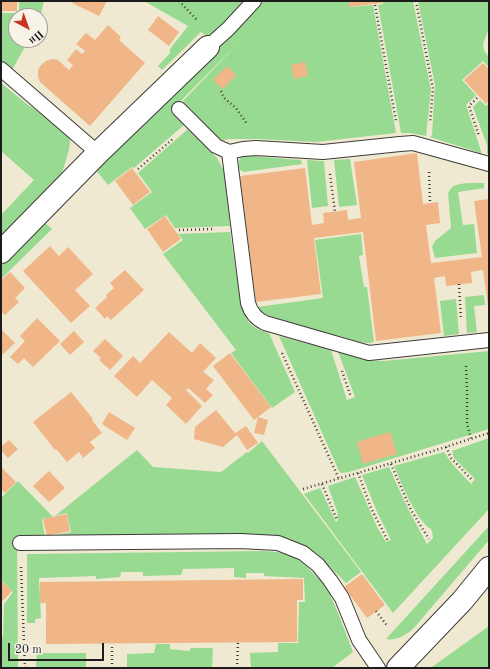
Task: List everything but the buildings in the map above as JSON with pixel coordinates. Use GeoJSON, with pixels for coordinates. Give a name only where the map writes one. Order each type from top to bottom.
{"type":"FeatureCollection","features":[{"type":"Feature","properties":{"kind":"street"},"geometry":{"type":"LineString","coordinates":[[1,252],[98,153],[208,47]]}},
{"type":"Feature","properties":{"kind":"street"},"geometry":{"type":"LineString","coordinates":[[398,668],[457,607],[489,568]]}},
{"type":"Feature","properties":{"kind":"lane"},"geometry":{"type":"LineString","coordinates":[[208,47],[228,29],[254,1]]}},
{"type":"Feature","properties":{"kind":"lane"},"geometry":{"type":"LineString","coordinates":[[1,69],[98,153]]}},
{"type":"Feature","properties":{"kind":"lane"},"geometry":{"type":"LineString","coordinates":[[179,109],[216,146],[229,152],[252,148],[328,152],[413,143],[487,163]]}},
{"type":"Feature","properties":{"kind":"lane"},"geometry":{"type":"LineString","coordinates":[[229,152],[250,310],[259,320],[369,353],[489,340]]}},
{"type":"Feature","properties":{"kind":"lane"},"geometry":{"type":"LineString","coordinates":[[20,543],[240,541],[278,543],[303,553],[318,565],[330,580],[342,598],[359,640],[378,668]]}},
{"type":"Feature","properties":{"kind":"path"},"geometry":{"type":"LineString","coordinates":[[416,1],[433,89],[428,146],[430,203]]}},
{"type":"Feature","properties":{"kind":"path"},"geometry":{"type":"LineString","coordinates":[[376,5],[400,144]]}},
{"type":"Feature","properties":{"kind":"path"},"geometry":{"type":"LineString","coordinates":[[221,91],[224,98],[236,108],[247,122],[252,135],[252,148]]}},
{"type":"Feature","properties":{"kind":"path"},"geometry":{"type":"LineString","coordinates":[[477,98],[469,106],[487,163]]}},
{"type":"Feature","properties":{"kind":"path"},"geometry":{"type":"LineString","coordinates":[[138,169],[192,122]]}},
{"type":"Feature","properties":{"kind":"path"},"geometry":{"type":"LineString","coordinates":[[328,152],[335,212]]}},
{"type":"Feature","properties":{"kind":"path"},"geometry":{"type":"LineString","coordinates":[[179,230],[239,229]]}},
{"type":"Feature","properties":{"kind":"path"},"geometry":{"type":"LineString","coordinates":[[459,284],[461,319]]}},
{"type":"Feature","properties":{"kind":"path"},"geometry":{"type":"LineString","coordinates":[[269,324],[338,479]]}},
{"type":"Feature","properties":{"kind":"path"},"geometry":{"type":"LineString","coordinates":[[466,362],[468,390],[467,422],[471,439]]}},
{"type":"Feature","properties":{"kind":"path"},"geometry":{"type":"LineString","coordinates":[[303,489],[391,464],[489,433]]}},
{"type":"Feature","properties":{"kind":"path"},"geometry":{"type":"LineString","coordinates":[[446,447],[451,458],[473,481]]}},
{"type":"Feature","properties":{"kind":"path"},"geometry":{"type":"LineString","coordinates":[[391,464],[411,510],[429,539]]}},
{"type":"Feature","properties":{"kind":"path"},"geometry":{"type":"LineString","coordinates":[[358,473],[371,508],[388,541]]}},
{"type":"Feature","properties":{"kind":"path"},"geometry":{"type":"LineString","coordinates":[[322,484],[337,520]]}},
{"type":"Feature","properties":{"kind":"path"},"geometry":{"type":"LineString","coordinates":[[20,543],[25,668]]}},
{"type":"Feature","properties":{"kind":"path"},"geometry":{"type":"LineString","coordinates":[[376,611],[388,627]]}},
{"type":"Feature","properties":{"kind":"path"},"geometry":{"type":"LineString","coordinates":[[238,642],[238,668]]}},
{"type":"Feature","properties":{"kind":"path"},"geometry":{"type":"LineString","coordinates":[[112,644],[112,668]]}},
{"type":"Feature","properties":{"kind":"green space"},"geometry":{"type":"Polygon","coordinates":[[[19,1],[44,1],[42,8],[19,8],[19,1]]]}},
{"type":"Feature","properties":{"kind":"green space"},"geometry":{"type":"Polygon","coordinates":[[[144,1],[244,1],[209,37],[201,32],[162,70],[158,66],[170,53],[170,49],[188,26],[144,1]]]}},
{"type":"Feature","properties":{"kind":"green space"},"geometry":{"type":"Polygon","coordinates":[[[262,1],[349,1],[350,7],[373,5],[396,133],[316,142],[259,139],[224,140],[218,138],[183,101],[241,40],[171,111],[184,125],[134,168],[132,167],[108,185],[95,169],[234,26],[244,23],[262,1]]]}},
{"type":"Feature","properties":{"kind":"green space"},"geometry":{"type":"Polygon","coordinates":[[[383,1],[413,1],[431,90],[426,136],[401,133],[378,5],[383,4],[383,1]]]}},
{"type":"Feature","properties":{"kind":"green space"},"geometry":{"type":"Polygon","coordinates":[[[418,1],[489,1],[489,27],[483,46],[489,57],[489,67],[483,61],[462,80],[476,95],[466,105],[482,154],[430,137],[432,135],[435,85],[418,1]]]}},
{"type":"Feature","properties":{"kind":"green space"},"geometry":{"type":"Polygon","coordinates":[[[1,13],[8,13],[8,48],[24,48],[12,70],[1,60],[1,13]]]}},
{"type":"Feature","properties":{"kind":"green space"},"geometry":{"type":"Polygon","coordinates":[[[1,83],[28,105],[57,123],[70,139],[69,150],[62,173],[1,235],[1,215],[34,180],[1,151],[1,83]]]}},
{"type":"Feature","properties":{"kind":"green space"},"geometry":{"type":"Polygon","coordinates":[[[480,100],[486,106],[489,103],[489,154],[487,154],[487,145],[473,107],[480,100]]]}},
{"type":"Feature","properties":{"kind":"green space"},"geometry":{"type":"Polygon","coordinates":[[[188,129],[217,158],[224,171],[230,226],[175,228],[166,215],[145,229],[130,208],[152,192],[138,173],[188,129]]]}},
{"type":"Feature","properties":{"kind":"green space"},"geometry":{"type":"Polygon","coordinates":[[[251,156],[301,160],[302,164],[244,172],[240,170],[240,158],[251,156]]]}},
{"type":"Feature","properties":{"kind":"green space"},"geometry":{"type":"Polygon","coordinates":[[[350,159],[357,205],[339,207],[334,160],[350,159]]]}},
{"type":"Feature","properties":{"kind":"green space"},"geometry":{"type":"Polygon","coordinates":[[[307,160],[324,161],[328,206],[312,208],[307,160]]]}},
{"type":"Feature","properties":{"kind":"green space"},"geometry":{"type":"Polygon","coordinates":[[[484,183],[484,188],[458,192],[463,225],[474,224],[477,253],[435,258],[432,247],[435,241],[451,228],[448,193],[452,187],[457,185],[484,183]]]}},
{"type":"Feature","properties":{"kind":"green space"},"geometry":{"type":"Polygon","coordinates":[[[43,221],[52,229],[1,279],[1,263],[43,221]]]}},
{"type":"Feature","properties":{"kind":"green space"},"geometry":{"type":"Polygon","coordinates":[[[230,232],[243,312],[250,324],[269,333],[295,392],[272,408],[231,353],[236,350],[163,254],[183,240],[178,234],[230,232]]]}},
{"type":"Feature","properties":{"kind":"green space"},"geometry":{"type":"Polygon","coordinates":[[[361,234],[363,255],[359,256],[364,287],[367,287],[374,342],[359,342],[261,313],[257,307],[323,298],[315,240],[361,234]]]}},
{"type":"Feature","properties":{"kind":"green space"},"geometry":{"type":"Polygon","coordinates":[[[484,295],[485,305],[474,306],[477,332],[467,333],[465,297],[484,295]]]}},
{"type":"Feature","properties":{"kind":"green space"},"geometry":{"type":"Polygon","coordinates":[[[456,299],[459,334],[444,336],[440,301],[456,299]]]}},
{"type":"Feature","properties":{"kind":"green space"},"geometry":{"type":"Polygon","coordinates":[[[279,336],[331,350],[347,400],[355,397],[337,349],[371,360],[384,361],[489,351],[489,429],[349,472],[341,473],[279,336]]]}},
{"type":"Feature","properties":{"kind":"green space"},"geometry":{"type":"Polygon","coordinates":[[[489,438],[489,509],[393,613],[304,494],[320,488],[336,522],[338,520],[338,514],[328,486],[355,477],[378,529],[386,542],[391,540],[377,512],[362,475],[389,467],[408,509],[427,544],[433,538],[432,531],[415,511],[394,466],[444,452],[454,466],[471,484],[475,479],[454,458],[452,451],[489,438]]]}},
{"type":"Feature","properties":{"kind":"green space"},"geometry":{"type":"Polygon","coordinates":[[[262,441],[361,572],[346,583],[317,554],[292,540],[265,535],[55,538],[17,536],[18,668],[1,668],[1,637],[3,637],[4,604],[13,592],[1,580],[1,498],[18,481],[53,517],[42,519],[45,537],[71,532],[67,513],[55,516],[137,450],[153,467],[221,472],[262,441]]]}},
{"type":"Feature","properties":{"kind":"green space"},"geometry":{"type":"Polygon","coordinates":[[[489,526],[489,540],[413,629],[401,637],[386,639],[489,526]]]}},
{"type":"Feature","properties":{"kind":"green space"},"geometry":{"type":"Polygon","coordinates":[[[263,551],[291,555],[303,563],[328,590],[353,652],[332,668],[251,668],[250,653],[278,652],[278,643],[298,643],[299,602],[305,602],[304,578],[264,576],[264,573],[246,573],[246,578],[234,577],[234,568],[183,569],[181,575],[143,576],[143,572],[121,572],[120,577],[96,579],[96,576],[39,578],[41,618],[35,619],[35,623],[27,623],[27,554],[263,551]]]}},
{"type":"Feature","properties":{"kind":"green space"},"geometry":{"type":"Polygon","coordinates":[[[489,626],[489,668],[432,668],[432,667],[489,626]]]}},
{"type":"Feature","properties":{"kind":"green space"},"geometry":{"type":"Polygon","coordinates":[[[156,644],[170,644],[170,649],[189,651],[191,648],[213,648],[212,668],[127,668],[127,654],[154,653],[156,644]]]}},
{"type":"Feature","properties":{"kind":"green space"},"geometry":{"type":"Polygon","coordinates":[[[37,653],[86,653],[86,668],[37,668],[37,653]]]}}]}
